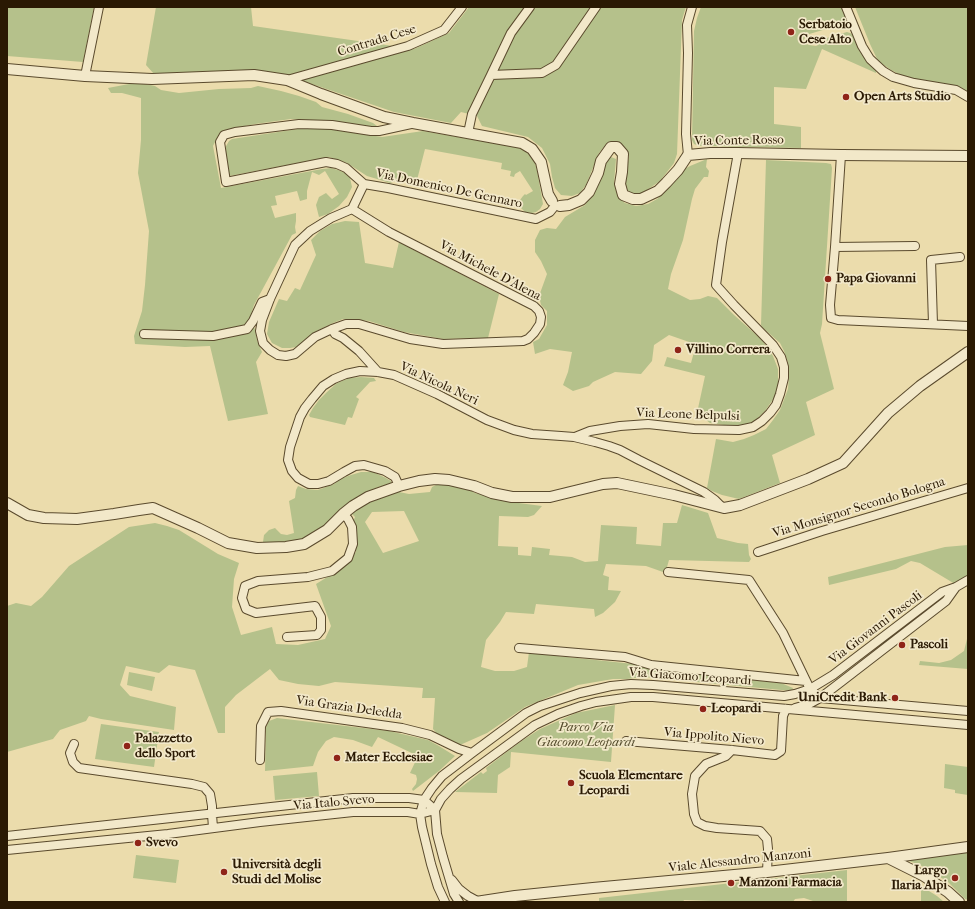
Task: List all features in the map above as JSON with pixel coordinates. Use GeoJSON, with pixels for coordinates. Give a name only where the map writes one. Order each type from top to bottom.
{"type":"FeatureCollection","features":[{"type":"Feature","properties":{"kind":"street"},"geometry":{"type":"LineString","coordinates":[[85,76],[99,7]]}},
{"type":"Feature","properties":{"kind":"street","name":"Contrada Cese"},"geometry":{"type":"LineString","coordinates":[[287,80],[408,46],[444,30],[462,7]]}},
{"type":"Feature","properties":{"kind":"street"},"geometry":{"type":"LineString","coordinates":[[468,133],[472,114],[511,32],[530,7]]}},
{"type":"Feature","properties":{"kind":"street"},"geometry":{"type":"LineString","coordinates":[[491,75],[542,73],[556,65],[596,7]]}},
{"type":"Feature","properties":{"kind":"street"},"geometry":{"type":"LineString","coordinates":[[688,156],[686,134],[688,53],[687,25],[692,7]]}},
{"type":"Feature","properties":{"kind":"street"},"geometry":{"type":"LineString","coordinates":[[846,7],[862,46],[870,59],[882,71],[894,77],[914,83],[956,90],[968,97]]}},
{"type":"Feature","properties":{"kind":"street"},"geometry":{"type":"LineString","coordinates":[[7,70],[152,79],[254,75],[287,80],[384,117],[522,143],[532,149],[541,162],[548,194],[556,205]]}},
{"type":"Feature","properties":{"kind":"street"},"geometry":{"type":"LineString","coordinates":[[364,184],[346,168],[337,164],[326,162],[226,182],[220,142],[224,135],[235,132],[299,124],[332,125],[379,131],[413,123]]}},
{"type":"Feature","properties":{"kind":"street","name":"Via Conte Rosso"},"geometry":{"type":"LineString","coordinates":[[556,205],[569,205],[581,200],[589,192],[598,173],[601,161],[611,147],[617,147],[622,154],[620,184],[623,195],[633,199],[641,199],[658,191],[678,170],[688,156],[710,153],[968,156]]}},
{"type":"Feature","properties":{"kind":"street","name":"Via Leone Belpulsi"},"geometry":{"type":"LineString","coordinates":[[574,437],[590,431],[620,426],[648,424],[694,429],[739,430],[753,427],[762,421],[776,405],[784,378],[784,367],[781,357],[773,345],[716,285],[738,153]]}},
{"type":"Feature","properties":{"kind":"street"},"geometry":{"type":"LineString","coordinates":[[841,155],[830,305],[831,318],[838,320],[968,326]]}},
{"type":"Feature","properties":{"kind":"street","name":"Via Domenico De Gennaro"},"geometry":{"type":"LineString","coordinates":[[352,209],[364,184],[395,189],[536,219],[550,212],[556,205]]}},
{"type":"Feature","properties":{"kind":"street","name":"Via Michele D'Alena"},"geometry":{"type":"LineString","coordinates":[[352,209],[389,232],[534,306],[539,311],[541,317],[540,324],[534,333],[522,342],[443,344],[410,339],[359,324],[346,324],[315,337],[295,354],[286,356],[278,355],[263,343],[260,331],[262,320],[270,299],[295,245],[310,231],[331,218],[352,209]]}},
{"type":"Feature","properties":{"kind":"street"},"geometry":{"type":"LineString","coordinates":[[835,248],[915,246]]}},
{"type":"Feature","properties":{"kind":"street"},"geometry":{"type":"LineString","coordinates":[[933,324],[931,260],[960,257]]}},
{"type":"Feature","properties":{"kind":"street"},"geometry":{"type":"LineString","coordinates":[[144,334],[214,336],[247,329],[253,321],[262,302],[270,299]]}},
{"type":"Feature","properties":{"kind":"street"},"geometry":{"type":"LineString","coordinates":[[332,329],[335,334],[359,351],[378,372]]}},
{"type":"Feature","properties":{"kind":"street"},"geometry":{"type":"LineString","coordinates":[[7,503],[28,515],[44,518],[77,519],[153,508],[228,543],[257,548],[286,548],[304,544],[327,530],[343,514],[368,497],[399,486],[436,479],[449,480],[474,486],[492,493],[512,496],[550,497],[603,484],[617,483],[674,495],[724,508],[740,505],[808,479],[843,463],[888,413],[920,386],[968,352]]}},
{"type":"Feature","properties":{"kind":"street","name":"Via Nicola Neri"},"geometry":{"type":"LineString","coordinates":[[399,486],[395,477],[385,471],[364,465],[355,466],[329,481],[318,484],[309,484],[298,478],[292,471],[288,460],[290,447],[300,417],[305,408],[323,386],[346,374],[360,371],[394,375],[437,394],[487,420],[514,430],[532,434],[574,437],[620,450],[704,492],[724,508]]}},
{"type":"Feature","properties":{"kind":"street","name":"Via Monsignor Secondo Bologna"},"geometry":{"type":"LineString","coordinates":[[758,552],[822,531],[968,488]]}},
{"type":"Feature","properties":{"kind":"street"},"geometry":{"type":"LineString","coordinates":[[287,637],[316,635],[321,630],[321,617],[315,606],[256,613],[246,609],[242,598],[245,586],[258,581],[308,577],[332,571],[348,558],[353,544],[352,527],[348,519],[343,514]]}},
{"type":"Feature","properties":{"kind":"street"},"geometry":{"type":"LineString","coordinates":[[668,572],[749,580],[783,634],[810,689],[820,698]]}},
{"type":"Feature","properties":{"kind":"street","name":"Via Giovanni Pascoli"},"geometry":{"type":"LineString","coordinates":[[810,689],[833,675],[942,592],[956,587],[968,580]]}},
{"type":"Feature","properties":{"kind":"street","name":"Via Giovanni Pascoli"},"geometry":{"type":"LineString","coordinates":[[820,698],[946,601],[956,587]]}},
{"type":"Feature","properties":{"kind":"street","name":"Via Giacomo Leopardi"},"geometry":{"type":"LineString","coordinates":[[520,648],[625,657],[651,665],[806,681]]}},
{"type":"Feature","properties":{"kind":"street","name":"Via Giacomo Leopardi"},"geometry":{"type":"LineString","coordinates":[[445,902],[438,887],[423,833],[420,814],[424,800],[442,776],[526,713],[540,706],[580,693],[611,686],[631,684],[784,696],[810,689]]}},
{"type":"Feature","properties":{"kind":"street"},"geometry":{"type":"LineString","coordinates":[[653,698],[654,685]]}},
{"type":"Feature","properties":{"kind":"street","name":"Via Giacomo Leopardi"},"geometry":{"type":"LineString","coordinates":[[435,810],[441,799],[460,779],[535,724],[558,714],[596,702],[631,697],[653,698],[968,724]]}},
{"type":"Feature","properties":{"kind":"street","name":"Via Giacomo Leopardi"},"geometry":{"type":"LineString","coordinates":[[786,709],[796,708],[820,698],[968,711]]}},
{"type":"Feature","properties":{"kind":"street","name":"Via Ippolito Nievo"},"geometry":{"type":"LineString","coordinates":[[626,741],[775,754],[781,751],[783,716],[786,709]]}},
{"type":"Feature","properties":{"kind":"street"},"geometry":{"type":"LineString","coordinates":[[956,724],[957,710]]}},
{"type":"Feature","properties":{"kind":"street","name":"Via Grazia Deledda"},"geometry":{"type":"LineString","coordinates":[[260,760],[261,726],[268,712],[281,711],[402,728],[430,735],[459,749],[472,753]]}},
{"type":"Feature","properties":{"kind":"street"},"geometry":{"type":"LineString","coordinates":[[513,722],[521,734]]}},
{"type":"Feature","properties":{"kind":"street"},"geometry":{"type":"LineString","coordinates":[[74,744],[70,753],[73,762],[78,768],[204,787],[210,794],[213,828]]}},
{"type":"Feature","properties":{"kind":"street"},"geometry":{"type":"LineString","coordinates":[[732,750],[726,756],[706,764],[695,776],[692,794],[694,814],[697,822],[705,826],[760,831],[767,839],[767,872]]}},
{"type":"Feature","properties":{"kind":"street"},"geometry":{"type":"LineString","coordinates":[[452,769],[460,779]]}},
{"type":"Feature","properties":{"kind":"street","name":"Via Italo Svevo"},"geometry":{"type":"LineString","coordinates":[[7,836],[353,798],[409,798],[424,800]]}},
{"type":"Feature","properties":{"kind":"street"},"geometry":{"type":"LineString","coordinates":[[390,798],[390,811]]}},
{"type":"Feature","properties":{"kind":"street"},"geometry":{"type":"LineString","coordinates":[[424,800],[435,810],[437,834],[442,857],[454,894],[459,902]]}},
{"type":"Feature","properties":{"kind":"street"},"geometry":{"type":"LineString","coordinates":[[272,807],[274,820]]}},
{"type":"Feature","properties":{"kind":"street","name":"Via Italo Svevo"},"geometry":{"type":"LineString","coordinates":[[7,850],[168,834],[274,820],[353,812],[390,811],[420,814],[435,810]]}},
{"type":"Feature","properties":{"kind":"street"},"geometry":{"type":"LineString","coordinates":[[117,824],[117,839]]}},
{"type":"Feature","properties":{"kind":"street","name":"Viale Alessandro Manzoni"},"geometry":{"type":"LineString","coordinates":[[476,902],[515,896],[767,872],[968,847]]}},
{"type":"Feature","properties":{"kind":"street"},"geometry":{"type":"LineString","coordinates":[[888,858],[924,876],[948,892],[959,902]]}},
{"type":"Feature","properties":{"kind":"street"},"geometry":{"type":"LineString","coordinates":[[449,877],[459,889],[479,902]]}},
{"type":"Feature","properties":{"kind":"street","name":"Viale Alessandro Manzoni"},"geometry":{"type":"LineString","coordinates":[[505,902],[515,896]]}},
{"type":"Feature","properties":{"kind":"green space"},"geometry":{"type":"Polygon","coordinates":[[[7,7],[94,7],[83,62],[7,56],[7,7]]]}},
{"type":"Feature","properties":{"kind":"green space"},"geometry":{"type":"Polygon","coordinates":[[[156,7],[251,7],[253,26],[414,49],[449,33],[469,7],[686,7],[682,20],[677,154],[674,163],[660,181],[637,195],[630,194],[626,188],[625,182],[629,156],[624,147],[616,142],[607,143],[599,153],[586,185],[580,193],[572,196],[561,195],[555,188],[550,164],[542,148],[528,137],[482,126],[477,116],[461,112],[451,123],[394,112],[303,81],[250,70],[154,74],[146,65],[156,7]]]}},
{"type":"Feature","properties":{"kind":"green space"},"geometry":{"type":"Polygon","coordinates":[[[701,7],[845,7],[846,22],[806,35],[803,42],[816,46],[820,40],[847,32],[850,33],[876,73],[822,49],[806,89],[774,87],[774,124],[801,127],[801,148],[699,146],[694,144],[692,140],[694,31],[701,7]]]}},
{"type":"Feature","properties":{"kind":"green space"},"geometry":{"type":"Polygon","coordinates":[[[855,7],[968,7],[968,93],[958,87],[905,77],[878,61],[855,7]]]}},
{"type":"Feature","properties":{"kind":"green space"},"geometry":{"type":"Polygon","coordinates":[[[141,83],[155,86],[161,90],[179,93],[219,89],[251,88],[258,86],[299,96],[316,102],[322,107],[348,114],[373,123],[377,126],[363,126],[344,122],[291,119],[230,129],[217,138],[213,146],[221,188],[331,168],[345,173],[350,178],[352,187],[347,197],[339,206],[328,214],[319,217],[316,205],[319,197],[326,193],[332,199],[339,194],[325,171],[319,175],[312,172],[307,191],[307,199],[300,201],[297,191],[275,196],[277,205],[271,206],[275,218],[296,213],[296,233],[292,235],[254,305],[249,321],[255,329],[257,340],[262,352],[256,362],[268,414],[228,421],[210,346],[185,347],[135,344],[134,336],[142,311],[149,231],[138,173],[141,140],[141,98],[122,93],[111,93],[108,88],[141,83]]]}},
{"type":"Feature","properties":{"kind":"green space"},"geometry":{"type":"Polygon","coordinates":[[[298,129],[332,129],[382,137],[423,131],[520,148],[529,154],[535,163],[543,204],[540,209],[532,213],[525,212],[517,204],[525,194],[526,195],[533,191],[520,171],[515,174],[514,177],[510,176],[511,171],[501,169],[502,163],[425,149],[417,180],[406,177],[390,183],[367,176],[347,163],[329,157],[229,176],[225,148],[229,141],[232,139],[298,129]]]}},
{"type":"Feature","properties":{"kind":"green space"},"geometry":{"type":"Polygon","coordinates":[[[611,157],[616,159],[614,183],[618,197],[625,203],[636,206],[648,204],[657,199],[681,171],[707,159],[706,167],[709,171],[708,177],[704,177],[695,189],[683,240],[671,274],[668,289],[690,300],[708,296],[717,298],[762,340],[773,356],[778,369],[778,385],[776,395],[765,411],[755,421],[742,426],[724,425],[710,423],[697,413],[705,376],[664,366],[667,357],[691,363],[694,352],[692,343],[669,335],[654,345],[652,361],[641,374],[615,372],[593,382],[589,386],[573,391],[563,385],[568,372],[572,352],[550,349],[535,354],[533,342],[539,339],[547,325],[547,311],[541,305],[539,296],[547,274],[535,252],[535,240],[540,230],[547,228],[556,229],[565,217],[585,205],[600,180],[607,159],[611,157]]]}},
{"type":"Feature","properties":{"kind":"green space"},"geometry":{"type":"Polygon","coordinates":[[[766,160],[831,164],[832,168],[822,324],[820,333],[834,389],[806,402],[815,435],[772,455],[780,483],[739,499],[722,495],[707,488],[716,439],[733,442],[744,439],[766,429],[780,410],[788,389],[788,363],[784,351],[780,343],[761,325],[766,160]]]}},
{"type":"Feature","properties":{"kind":"green space"},"geometry":{"type":"Polygon","coordinates":[[[345,221],[359,222],[365,263],[393,268],[399,242],[499,294],[488,338],[443,339],[404,332],[369,321],[343,319],[317,331],[296,347],[282,348],[272,343],[267,334],[269,322],[279,299],[287,301],[295,288],[300,290],[316,255],[311,240],[320,231],[332,224],[345,221]]]}},
{"type":"Feature","properties":{"kind":"green space"},"geometry":{"type":"Polygon","coordinates":[[[349,378],[374,378],[376,381],[370,382],[356,397],[359,399],[352,418],[348,417],[345,425],[310,417],[309,415],[319,400],[337,383],[349,378]]]}},
{"type":"Feature","properties":{"kind":"green space"},"geometry":{"type":"Polygon","coordinates":[[[361,472],[373,472],[391,481],[391,484],[378,487],[358,497],[339,510],[325,525],[300,540],[275,543],[263,542],[264,535],[269,530],[275,528],[281,534],[287,535],[294,533],[289,501],[295,498],[298,486],[306,489],[318,490],[334,484],[340,479],[361,472]]]}},
{"type":"Feature","properties":{"kind":"green space"},"geometry":{"type":"Polygon","coordinates":[[[436,485],[447,485],[467,488],[475,493],[511,502],[542,506],[534,515],[528,517],[499,516],[498,546],[518,547],[518,555],[531,556],[532,547],[550,549],[549,555],[572,557],[585,562],[598,561],[601,525],[637,527],[636,544],[661,546],[663,523],[677,523],[682,505],[708,513],[717,538],[748,544],[751,559],[749,562],[669,560],[667,567],[663,572],[646,566],[606,564],[603,575],[609,577],[608,590],[621,591],[615,602],[603,613],[595,617],[594,609],[536,604],[534,614],[506,612],[486,640],[481,667],[495,671],[514,671],[527,667],[529,652],[544,653],[548,655],[634,664],[651,670],[781,683],[793,688],[792,691],[644,677],[613,679],[578,685],[525,707],[487,733],[460,745],[439,736],[433,729],[435,698],[422,698],[423,688],[335,682],[319,686],[298,684],[279,680],[270,669],[236,695],[225,707],[225,733],[218,733],[195,670],[169,665],[159,673],[126,666],[120,685],[130,696],[176,707],[174,730],[89,716],[86,721],[60,730],[53,739],[7,752],[7,606],[16,603],[31,606],[42,597],[69,566],[129,527],[155,523],[167,526],[179,530],[218,554],[239,563],[234,579],[232,607],[241,635],[272,627],[276,644],[298,645],[325,639],[331,626],[316,584],[342,568],[356,552],[356,542],[352,524],[355,517],[351,513],[373,498],[399,492],[409,494],[430,492],[432,487],[436,485]],[[404,511],[372,512],[365,522],[383,553],[419,541],[404,511]]]}},
{"type":"Feature","properties":{"kind":"green space"},"geometry":{"type":"Polygon","coordinates":[[[968,545],[968,575],[955,584],[920,563],[911,561],[896,569],[829,585],[828,577],[945,547],[968,545]]]}},
{"type":"Feature","properties":{"kind":"green space"},"geometry":{"type":"Polygon","coordinates":[[[968,635],[968,669],[919,665],[920,661],[939,663],[951,660],[964,651],[968,635]]]}},
{"type":"Feature","properties":{"kind":"green space"},"geometry":{"type":"Polygon","coordinates":[[[129,672],[155,677],[152,691],[127,685],[129,672]]]}},
{"type":"Feature","properties":{"kind":"green space","name":"Parco Via Giacomo Leopardi"},"geometry":{"type":"Polygon","coordinates":[[[615,705],[611,762],[511,752],[510,767],[498,775],[497,793],[455,792],[481,772],[483,774],[487,771],[486,768],[540,729],[576,713],[615,705]]]}},
{"type":"Feature","properties":{"kind":"green space"},"geometry":{"type":"Polygon","coordinates":[[[277,718],[389,731],[428,740],[455,756],[439,771],[413,791],[412,789],[416,784],[417,779],[416,775],[410,773],[418,756],[378,737],[372,747],[353,740],[334,737],[326,741],[318,752],[313,766],[265,771],[266,727],[269,721],[277,718]]]}},
{"type":"Feature","properties":{"kind":"green space","name":"Palazzetto dello Sport"},"geometry":{"type":"Polygon","coordinates":[[[101,724],[159,732],[154,767],[95,759],[101,724]]]}},
{"type":"Feature","properties":{"kind":"green space"},"geometry":{"type":"Polygon","coordinates":[[[945,764],[968,767],[968,795],[955,793],[955,790],[944,788],[945,764]]]}},
{"type":"Feature","properties":{"kind":"green space"},"geometry":{"type":"Polygon","coordinates":[[[317,772],[319,796],[275,800],[273,776],[317,772]]]}},
{"type":"Feature","properties":{"kind":"green space","name":"Largo Ilaria Alpi"},"geometry":{"type":"Polygon","coordinates":[[[968,852],[968,900],[965,899],[948,882],[920,865],[906,860],[968,852]]]}},
{"type":"Feature","properties":{"kind":"green space"},"geometry":{"type":"Polygon","coordinates":[[[136,855],[179,860],[176,883],[133,878],[136,855]]]}},
{"type":"Feature","properties":{"kind":"green space"},"geometry":{"type":"Polygon","coordinates":[[[847,870],[847,902],[813,901],[804,898],[795,899],[793,902],[684,900],[683,902],[599,902],[599,898],[847,870]]]}},
{"type":"Feature","properties":{"kind":"green space"},"geometry":{"type":"Polygon","coordinates":[[[921,886],[937,896],[944,902],[921,902],[921,886]]]}},
{"type":"Feature","properties":{"kind":"place","name":"Serbatoio Cese Alto"},"geometry":{"type":"Point","coordinates":[791,32]}},
{"type":"Feature","properties":{"kind":"place","name":"Open Arts Studio"},"geometry":{"type":"Point","coordinates":[846,97]}},
{"type":"Feature","properties":{"kind":"place","name":"Papa Giovanni"},"geometry":{"type":"Point","coordinates":[828,279]}},
{"type":"Feature","properties":{"kind":"place","name":"Villino Correra"},"geometry":{"type":"Point","coordinates":[678,350]}},
{"type":"Feature","properties":{"kind":"place","name":"Pascoli"},"geometry":{"type":"Point","coordinates":[902,645]}},
{"type":"Feature","properties":{"kind":"place","name":"UniCredit Bank"},"geometry":{"type":"Point","coordinates":[895,698]}},
{"type":"Feature","properties":{"kind":"place","name":"Leopardi"},"geometry":{"type":"Point","coordinates":[703,709]}},
{"type":"Feature","properties":{"kind":"place","name":"Palazzetto dello Sport"},"geometry":{"type":"Point","coordinates":[127,746]}},
{"type":"Feature","properties":{"kind":"place","name":"Mater Ecclesiae"},"geometry":{"type":"Point","coordinates":[337,758]}},
{"type":"Feature","properties":{"kind":"place","name":"Scuola Elementare Leopardi"},"geometry":{"type":"Point","coordinates":[571,783]}},
{"type":"Feature","properties":{"kind":"place","name":"Svevo"},"geometry":{"type":"Point","coordinates":[138,843]}},
{"type":"Feature","properties":{"kind":"place","name":"Università degli Studi del Molise"},"geometry":{"type":"Point","coordinates":[224,872]}},
{"type":"Feature","properties":{"kind":"place","name":"Largo Ilaria Alpi"},"geometry":{"type":"Point","coordinates":[955,878]}},
{"type":"Feature","properties":{"kind":"place","name":"Manzoni Farmacia"},"geometry":{"type":"Point","coordinates":[731,883]}}]}
